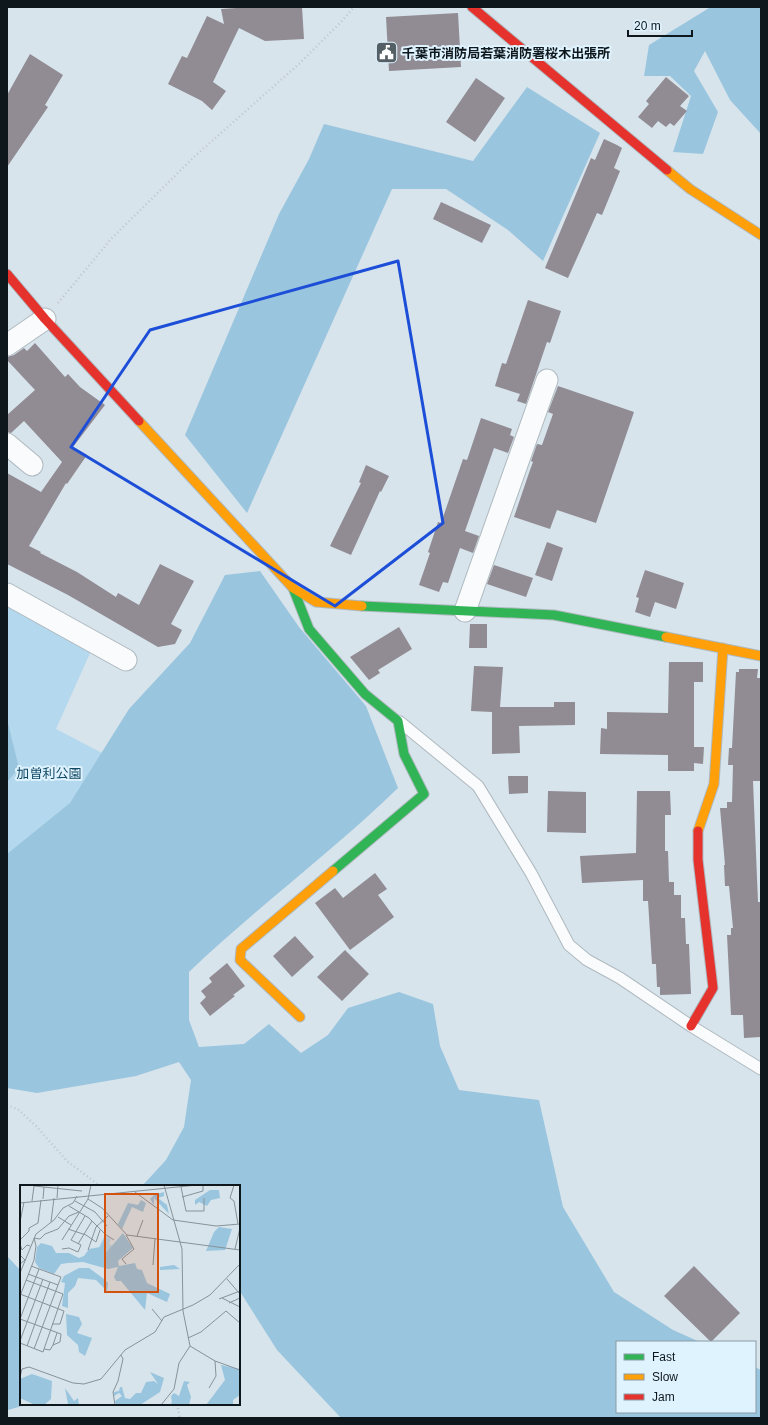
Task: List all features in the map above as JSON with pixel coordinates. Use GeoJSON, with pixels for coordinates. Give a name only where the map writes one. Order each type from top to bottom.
{"type":"FeatureCollection","features":[{"type":"Feature","properties":{"kind":"street"},"geometry":{"type":"LineString","coordinates":[[472,7],[690,189],[761,235]]}},
{"type":"Feature","properties":{"kind":"street"},"geometry":{"type":"LineString","coordinates":[[7,274],[46,319],[293,588],[316,602],[344,605],[554,615],[761,656]]}},
{"type":"Feature","properties":{"kind":"street"},"geometry":{"type":"LineString","coordinates":[[7,345],[46,319]]}},
{"type":"Feature","properties":{"kind":"street"},"geometry":{"type":"LineString","coordinates":[[465,611],[547,380]]}},
{"type":"Feature","properties":{"kind":"street"},"geometry":{"type":"LineString","coordinates":[[7,444],[32,465]]}},
{"type":"Feature","properties":{"kind":"street"},"geometry":{"type":"LineString","coordinates":[[293,588],[309,628],[365,694],[398,721],[404,754],[424,794],[241,948],[240,960],[300,1017]]}},
{"type":"Feature","properties":{"kind":"street"},"geometry":{"type":"LineString","coordinates":[[7,594],[126,660]]}},
{"type":"Feature","properties":{"kind":"street"},"geometry":{"type":"LineString","coordinates":[[691,1026],[713,988],[698,860],[698,830],[714,784],[723,648]]}},
{"type":"Feature","properties":{"kind":"lane"},"geometry":{"type":"LineString","coordinates":[[398,721],[478,786],[531,873],[569,945],[587,960],[620,978],[691,1026],[761,1069]]}},
{"type":"Feature","properties":{"kind":"path"},"geometry":{"type":"LineString","coordinates":[[46,319],[111,239],[194,157],[300,63],[354,7]]}},
{"type":"Feature","properties":{"kind":"path"},"geometry":{"type":"LineString","coordinates":[[7,1105],[19,1110],[36,1126],[67,1161],[99,1185]]}},
{"type":"Feature","properties":{"kind":"path"},"geometry":{"type":"LineString","coordinates":[[177,1405],[180,1418]]}},
{"type":"Feature","properties":{"kind":"highlighted area"},"geometry":{"type":"Polygon","coordinates":[[[398,261],[443,523],[335,606],[71,447],[150,330],[398,261]]]}},
{"type":"Feature","properties":{"kind":"green space","name":"加曽利公園"},"geometry":{"type":"Polygon","coordinates":[[[7,605],[91,651],[56,729],[106,755],[7,942],[7,605]]]}},
{"type":"Feature","properties":{"kind":"shaded area"},"geometry":{"type":"Polygon","coordinates":[[[713,7],[761,7],[761,134],[730,100],[705,51],[694,71],[718,112],[703,154],[673,152],[691,96],[670,76],[644,76],[649,45],[713,7]]]}},
{"type":"Feature","properties":{"kind":"shaded area"},"geometry":{"type":"Polygon","coordinates":[[[527,87],[600,133],[543,261],[508,230],[446,189],[392,189],[247,513],[185,435],[279,214],[309,159],[324,124],[473,161],[527,87]]]}},
{"type":"Feature","properties":{"kind":"shaded area"},"geometry":{"type":"Polygon","coordinates":[[[260,571],[299,627],[366,706],[398,788],[373,812],[240,925],[189,972],[189,1020],[199,1047],[244,1044],[269,1024],[301,1053],[328,1035],[348,1008],[399,992],[433,1004],[440,1046],[459,1090],[539,1100],[563,1207],[614,1292],[673,1330],[698,1341],[616,1341],[616,1413],[756,1413],[756,1368],[761,1370],[761,1418],[341,1418],[277,1350],[240,1292],[240,1185],[143,1185],[166,1160],[184,1127],[191,1080],[179,1062],[136,1076],[37,1093],[7,1088],[7,854],[70,803],[129,709],[190,643],[225,575],[260,571]]]}},
{"type":"Feature","properties":{"kind":"shaded area"},"geometry":{"type":"Polygon","coordinates":[[[7,719],[19,768],[7,782],[7,719]]]}},
{"type":"Feature","properties":{"kind":"shaded area"},"geometry":{"type":"Polygon","coordinates":[[[7,1256],[20,1270],[20,1405],[26,1405],[8,1410],[7,1256]]]}},
{"type":"Feature","properties":{"kind":"building"},"geometry":{"type":"Polygon","coordinates":[[[252,7],[302,7],[304,39],[265,41],[239,28],[213,82],[226,91],[212,110],[202,101],[168,84],[182,56],[187,58],[207,16],[224,24],[221,9],[252,7]]]}},
{"type":"Feature","properties":{"kind":"building"},"geometry":{"type":"Polygon","coordinates":[[[458,13],[461,67],[389,71],[386,17],[458,13]]]}},
{"type":"Feature","properties":{"kind":"building"},"geometry":{"type":"Polygon","coordinates":[[[30,54],[63,75],[45,105],[48,107],[7,167],[7,95],[30,54]]]}},
{"type":"Feature","properties":{"kind":"building"},"geometry":{"type":"Polygon","coordinates":[[[666,77],[689,96],[680,106],[687,111],[674,126],[670,123],[666,127],[658,121],[652,128],[638,117],[649,104],[646,101],[666,77]]]}},
{"type":"Feature","properties":{"kind":"building"},"geometry":{"type":"Polygon","coordinates":[[[476,78],[505,98],[475,142],[446,122],[476,78]]]}},
{"type":"Feature","properties":{"kind":"building"},"geometry":{"type":"Polygon","coordinates":[[[604,139],[622,148],[614,168],[620,171],[602,215],[597,213],[568,278],[545,268],[591,158],[595,160],[604,139]]]}},
{"type":"Feature","properties":{"kind":"building"},"geometry":{"type":"Polygon","coordinates":[[[441,202],[491,225],[482,243],[433,219],[441,202]]]}},
{"type":"Feature","properties":{"kind":"building"},"geometry":{"type":"Polygon","coordinates":[[[528,300],[561,311],[550,343],[547,342],[526,404],[517,401],[520,394],[495,386],[502,363],[506,364],[528,300]]]}},
{"type":"Feature","properties":{"kind":"building"},"geometry":{"type":"Polygon","coordinates":[[[35,343],[65,377],[68,374],[80,387],[105,405],[73,447],[87,455],[67,484],[66,483],[29,546],[77,572],[116,597],[118,593],[139,605],[160,564],[194,581],[171,624],[182,630],[175,644],[158,647],[68,595],[7,564],[7,473],[41,492],[62,462],[24,421],[11,433],[7,432],[7,415],[35,390],[7,360],[7,357],[14,355],[24,348],[27,351],[35,343]]]}},
{"type":"Feature","properties":{"kind":"building"},"geometry":{"type":"Polygon","coordinates":[[[558,386],[634,412],[596,523],[557,510],[550,529],[514,517],[533,462],[531,461],[537,444],[542,445],[553,414],[548,412],[558,386]]]}},
{"type":"Feature","properties":{"kind":"building"},"geometry":{"type":"Polygon","coordinates":[[[481,418],[512,429],[510,435],[514,437],[508,453],[494,448],[465,531],[479,536],[473,553],[460,548],[448,583],[443,582],[439,592],[419,585],[430,553],[428,552],[438,522],[441,523],[463,459],[467,460],[481,418]]]}},
{"type":"Feature","properties":{"kind":"building"},"geometry":{"type":"Polygon","coordinates":[[[366,465],[389,476],[381,492],[380,491],[351,555],[330,546],[361,483],[359,482],[366,465]]]}},
{"type":"Feature","properties":{"kind":"building"},"geometry":{"type":"Polygon","coordinates":[[[547,542],[563,548],[552,581],[535,575],[547,542]]]}},
{"type":"Feature","properties":{"kind":"building"},"geometry":{"type":"Polygon","coordinates":[[[494,565],[533,578],[526,597],[487,584],[494,565]]]}},
{"type":"Feature","properties":{"kind":"building"},"geometry":{"type":"Polygon","coordinates":[[[645,570],[684,583],[676,609],[655,602],[650,617],[635,612],[639,598],[636,597],[645,570]]]}},
{"type":"Feature","properties":{"kind":"building"},"geometry":{"type":"Polygon","coordinates":[[[470,624],[487,624],[487,648],[469,648],[470,624]]]}},
{"type":"Feature","properties":{"kind":"building"},"geometry":{"type":"Polygon","coordinates":[[[399,627],[412,649],[378,670],[380,673],[369,680],[350,657],[399,627]]]}},
{"type":"Feature","properties":{"kind":"building"},"geometry":{"type":"Polygon","coordinates":[[[669,662],[703,662],[703,682],[694,682],[694,747],[704,747],[703,764],[694,763],[694,771],[668,771],[668,755],[600,754],[601,728],[607,729],[607,712],[668,713],[669,662]]]}},
{"type":"Feature","properties":{"kind":"building"},"geometry":{"type":"Polygon","coordinates":[[[474,666],[503,667],[500,707],[554,707],[554,702],[575,702],[575,725],[519,726],[520,753],[492,754],[492,712],[471,711],[474,666]]]}},
{"type":"Feature","properties":{"kind":"building"},"geometry":{"type":"Polygon","coordinates":[[[739,669],[758,669],[757,678],[761,678],[761,781],[753,781],[758,902],[761,902],[761,1037],[744,1038],[743,1015],[731,1015],[727,935],[731,935],[731,928],[733,928],[729,886],[725,886],[725,865],[720,808],[727,808],[727,802],[732,802],[733,765],[728,765],[729,748],[732,748],[736,672],[739,672],[739,669]]]}},
{"type":"Feature","properties":{"kind":"building"},"geometry":{"type":"Polygon","coordinates":[[[508,776],[528,776],[528,793],[509,794],[508,776]]]}},
{"type":"Feature","properties":{"kind":"building"},"geometry":{"type":"Polygon","coordinates":[[[548,791],[586,792],[586,833],[547,832],[548,791]]]}},
{"type":"Feature","properties":{"kind":"building"},"geometry":{"type":"Polygon","coordinates":[[[637,791],[670,791],[671,815],[665,815],[665,851],[668,851],[669,882],[674,882],[674,895],[681,895],[681,918],[685,918],[686,944],[689,944],[691,994],[660,995],[660,987],[657,987],[656,964],[652,964],[648,901],[643,901],[643,880],[582,883],[580,856],[636,853],[637,791]]]}},
{"type":"Feature","properties":{"kind":"building"},"geometry":{"type":"Polygon","coordinates":[[[375,873],[387,889],[378,895],[394,917],[350,950],[315,903],[335,888],[343,898],[375,873]]]}},
{"type":"Feature","properties":{"kind":"building"},"geometry":{"type":"Polygon","coordinates":[[[295,936],[314,957],[292,977],[273,956],[295,936]]]}},
{"type":"Feature","properties":{"kind":"building"},"geometry":{"type":"Polygon","coordinates":[[[345,950],[369,974],[342,1001],[317,977],[345,950]]]}},
{"type":"Feature","properties":{"kind":"building"},"geometry":{"type":"Polygon","coordinates":[[[227,963],[245,986],[210,1016],[200,1003],[206,997],[201,991],[212,982],[209,978],[227,963]]]}},
{"type":"Feature","properties":{"kind":"building"},"geometry":{"type":"Polygon","coordinates":[[[694,1266],[740,1313],[712,1341],[710,1341],[664,1296],[694,1266]]]}},
{"type":"Feature","properties":{"kind":"traffic: fast"},"geometry":{"type":"LineString","coordinates":[[293,588],[309,629],[365,694],[398,721],[404,754],[424,794],[333,871]]}},
{"type":"Feature","properties":{"kind":"traffic: fast"},"geometry":{"type":"LineString","coordinates":[[362,606],[554,615],[666,637]]}},
{"type":"Feature","properties":{"kind":"traffic: slow"},"geometry":{"type":"LineString","coordinates":[[667,170],[690,189],[761,235]]}},
{"type":"Feature","properties":{"kind":"traffic: slow"},"geometry":{"type":"LineString","coordinates":[[139,421],[293,588],[316,602],[362,606]]}},
{"type":"Feature","properties":{"kind":"traffic: slow"},"geometry":{"type":"LineString","coordinates":[[666,637],[761,656]]}},
{"type":"Feature","properties":{"kind":"traffic: slow"},"geometry":{"type":"LineString","coordinates":[[698,831],[714,784],[723,648]]}},
{"type":"Feature","properties":{"kind":"traffic: slow"},"geometry":{"type":"LineString","coordinates":[[300,1017],[240,960],[241,949],[333,871]]}},
{"type":"Feature","properties":{"kind":"traffic: jam"},"geometry":{"type":"LineString","coordinates":[[472,7],[667,170]]}},
{"type":"Feature","properties":{"kind":"traffic: jam"},"geometry":{"type":"LineString","coordinates":[[7,274],[45,319],[139,421]]}},
{"type":"Feature","properties":{"kind":"traffic: jam"},"geometry":{"type":"LineString","coordinates":[[691,1026],[713,988],[698,860],[698,831]]}},
{"type":"Feature","properties":{"kind":"place","name":"千葉市消防局若葉消防署桜木出張所"},"geometry":{"type":"Point","coordinates":[386,53]}}]}
